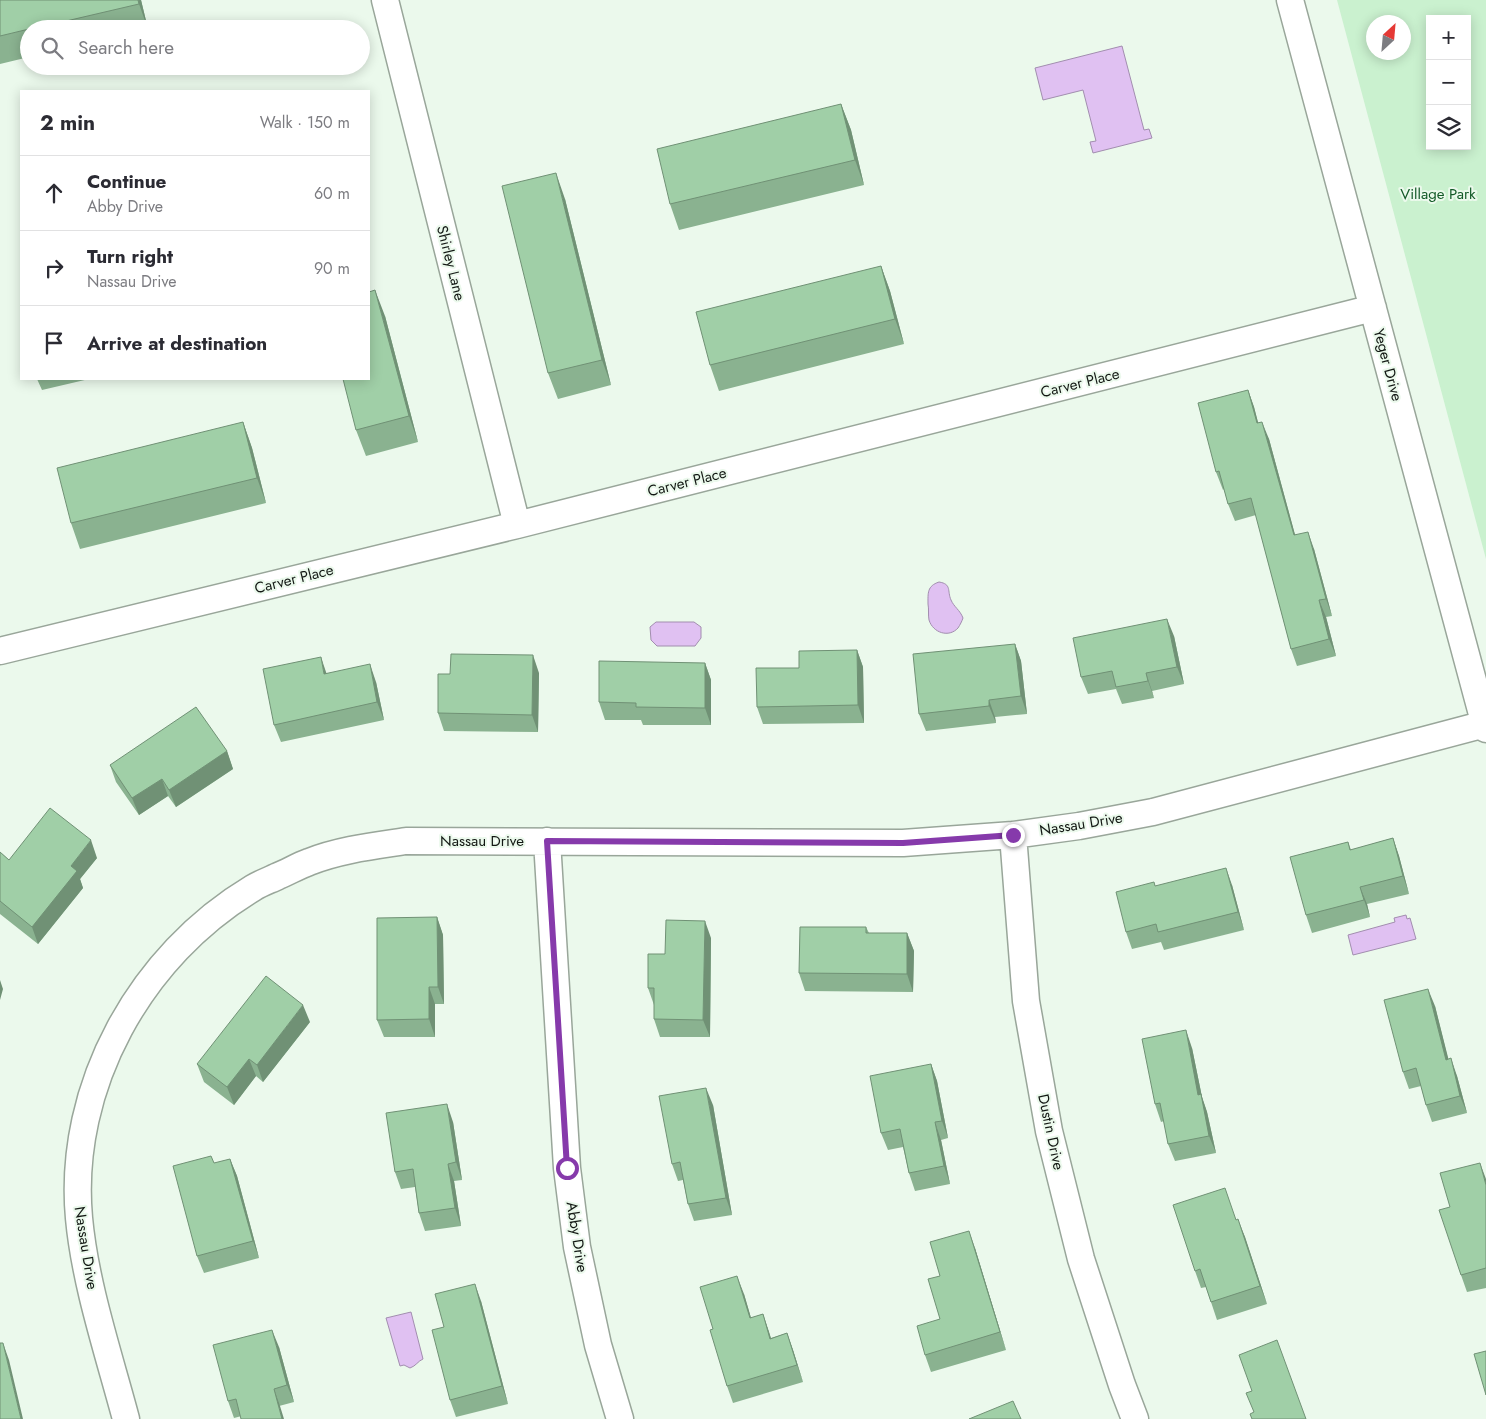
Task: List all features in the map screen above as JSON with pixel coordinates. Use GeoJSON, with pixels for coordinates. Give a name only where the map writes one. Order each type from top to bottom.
{"type":"FeatureCollection","features":[{"type":"Feature","properties":{"kind":"street","name":"Shirley Lane"},"geometry":{"type":"LineString","coordinates":[[385,0],[517,526]]}},
{"type":"Feature","properties":{"kind":"street","name":"Yeger Drive"},"geometry":{"type":"LineString","coordinates":[[1290,0],[1485,727]]}},
{"type":"Feature","properties":{"kind":"street","name":"Carver Place"},"geometry":{"type":"LineString","coordinates":[[0,651],[517,526],[1373,308]]}},
{"type":"Feature","properties":{"kind":"street","name":"Nassau Drive"},"geometry":{"type":"LineString","coordinates":[[126,1419],[87,1273],[79,1218],[79,1163],[90,1102],[108,1050],[134,1001],[168,957],[208,919],[254,888],[310,861],[363,847],[406,842],[903,843],[1013,835],[1079,826],[1153,812],[1485,727]]}},
{"type":"Feature","properties":{"kind":"street","name":"Dustin Drive"},"geometry":{"type":"LineString","coordinates":[[1013,835],[1026,1001],[1049,1131],[1081,1259],[1135,1419]]}},
{"type":"Feature","properties":{"kind":"street","name":"Abby Drive"},"geometry":{"type":"LineString","coordinates":[[547,841],[567,1168],[577,1247],[596,1335],[620,1419]]}},
{"type":"Feature","properties":{"kind":"green space","name":"Village Park"},"geometry":{"type":"Polygon","coordinates":[[[1337,0],[1486,0],[1486,559],[1337,0]]]}},
{"type":"Feature","properties":{"kind":"shaded area"},"geometry":{"type":"Polygon","coordinates":[[[1122,46],[1144,130],[1149,129],[1152,138],[1093,153],[1090,142],[1096,141],[1083,90],[1043,100],[1035,68],[1122,46]]]}},
{"type":"Feature","properties":{"kind":"shaded area"},"geometry":{"type":"Polygon","coordinates":[[[939,582],[946,584],[951,600],[963,618],[958,628],[950,633],[938,631],[929,620],[928,593],[932,586],[939,582]]]}},
{"type":"Feature","properties":{"kind":"shaded area"},"geometry":{"type":"Polygon","coordinates":[[[656,622],[694,622],[701,627],[701,638],[695,646],[657,646],[651,640],[650,627],[656,622]]]}},
{"type":"Feature","properties":{"kind":"shaded area"},"geometry":{"type":"Polygon","coordinates":[[[1406,915],[1407,919],[1410,918],[1416,939],[1353,955],[1348,935],[1395,922],[1394,918],[1406,915]]]}},
{"type":"Feature","properties":{"kind":"shaded area"},"geometry":{"type":"Polygon","coordinates":[[[411,1312],[423,1359],[410,1368],[404,1365],[400,1366],[386,1318],[411,1312]]]}},
{"type":"Feature","properties":{"kind":"building"},"geometry":{"type":"Polygon","coordinates":[[[0,0],[138,0],[139,4],[70,20],[20,20],[20,31],[0,36],[0,0]]]}},
{"type":"Feature","properties":{"kind":"building"},"geometry":{"type":"Polygon","coordinates":[[[841,104],[855,160],[670,204],[657,149],[841,104]]]}},
{"type":"Feature","properties":{"kind":"building"},"geometry":{"type":"Polygon","coordinates":[[[556,173],[602,360],[548,373],[502,186],[556,173]]]}},
{"type":"Feature","properties":{"kind":"building"},"geometry":{"type":"Polygon","coordinates":[[[881,266],[895,319],[710,365],[696,312],[881,266]]]}},
{"type":"Feature","properties":{"kind":"building"},"geometry":{"type":"Polygon","coordinates":[[[375,290],[409,416],[356,430],[343,380],[370,380],[370,292],[375,290]]]}},
{"type":"Feature","properties":{"kind":"building"},"geometry":{"type":"Polygon","coordinates":[[[1248,390],[1257,423],[1262,422],[1294,535],[1308,532],[1326,599],[1319,600],[1329,639],[1291,649],[1251,498],[1228,504],[1219,471],[1216,472],[1198,403],[1248,390]]]}},
{"type":"Feature","properties":{"kind":"building"},"geometry":{"type":"Polygon","coordinates":[[[243,422],[257,478],[71,523],[57,468],[243,422]]]}},
{"type":"Feature","properties":{"kind":"building"},"geometry":{"type":"Polygon","coordinates":[[[1167,619],[1177,667],[1146,673],[1148,681],[1116,687],[1112,671],[1081,677],[1073,638],[1167,619]]]}},
{"type":"Feature","properties":{"kind":"building"},"geometry":{"type":"Polygon","coordinates":[[[1015,644],[1021,696],[989,700],[989,706],[919,714],[913,654],[1015,644]]]}},
{"type":"Feature","properties":{"kind":"building"},"geometry":{"type":"Polygon","coordinates":[[[857,650],[858,705],[757,707],[756,668],[799,668],[799,651],[857,650]]]}},
{"type":"Feature","properties":{"kind":"building"},"geometry":{"type":"Polygon","coordinates":[[[451,654],[533,655],[532,715],[438,713],[438,674],[450,674],[451,654]]]}},
{"type":"Feature","properties":{"kind":"building"},"geometry":{"type":"Polygon","coordinates":[[[321,657],[324,674],[370,664],[377,702],[274,725],[263,669],[321,657]]]}},
{"type":"Feature","properties":{"kind":"building"},"geometry":{"type":"Polygon","coordinates":[[[599,661],[705,663],[705,708],[636,707],[636,703],[599,702],[599,661]]]}},
{"type":"Feature","properties":{"kind":"building"},"geometry":{"type":"Polygon","coordinates":[[[196,707],[227,751],[169,790],[162,779],[132,798],[110,765],[196,707]]]}},
{"type":"Feature","properties":{"kind":"building"},"geometry":{"type":"Polygon","coordinates":[[[50,808],[91,840],[71,866],[77,871],[32,927],[0,901],[0,852],[9,860],[50,808]]]}},
{"type":"Feature","properties":{"kind":"building"},"geometry":{"type":"Polygon","coordinates":[[[1393,838],[1403,876],[1360,887],[1364,900],[1306,915],[1290,857],[1348,842],[1350,850],[1393,838]]]}},
{"type":"Feature","properties":{"kind":"building"},"geometry":{"type":"Polygon","coordinates":[[[1226,868],[1238,912],[1158,932],[1156,924],[1126,932],[1116,892],[1154,882],[1155,886],[1226,868]]]}},
{"type":"Feature","properties":{"kind":"building"},"geometry":{"type":"Polygon","coordinates":[[[437,917],[438,987],[429,987],[429,1019],[377,1020],[377,918],[437,917]]]}},
{"type":"Feature","properties":{"kind":"building"},"geometry":{"type":"Polygon","coordinates":[[[666,920],[705,921],[703,1020],[654,1019],[654,988],[648,988],[648,954],[665,954],[666,920]]]}},
{"type":"Feature","properties":{"kind":"building"},"geometry":{"type":"Polygon","coordinates":[[[800,927],[866,927],[866,933],[907,933],[907,974],[799,973],[800,927]]]}},
{"type":"Feature","properties":{"kind":"building"},"geometry":{"type":"Polygon","coordinates":[[[266,976],[303,1005],[257,1065],[249,1059],[227,1087],[197,1064],[266,976]]]}},
{"type":"Feature","properties":{"kind":"building"},"geometry":{"type":"Polygon","coordinates":[[[1428,989],[1446,1060],[1451,1058],[1460,1096],[1426,1105],[1416,1068],[1403,1072],[1384,1000],[1428,989]]]}},
{"type":"Feature","properties":{"kind":"building"},"geometry":{"type":"Polygon","coordinates":[[[1186,1030],[1198,1095],[1201,1094],[1209,1136],[1168,1144],[1160,1103],[1155,1104],[1142,1039],[1186,1030]]]}},
{"type":"Feature","properties":{"kind":"building"},"geometry":{"type":"Polygon","coordinates":[[[931,1064],[942,1121],[935,1122],[944,1166],[909,1173],[900,1129],[881,1133],[870,1076],[931,1064]]]}},
{"type":"Feature","properties":{"kind":"building"},"geometry":{"type":"Polygon","coordinates":[[[706,1088],[726,1198],[688,1204],[680,1162],[672,1164],[659,1096],[706,1088]]]}},
{"type":"Feature","properties":{"kind":"building"},"geometry":{"type":"Polygon","coordinates":[[[447,1104],[456,1162],[448,1164],[455,1208],[419,1213],[413,1169],[395,1172],[386,1113],[447,1104]]]}},
{"type":"Feature","properties":{"kind":"building"},"geometry":{"type":"Polygon","coordinates":[[[211,1156],[214,1163],[230,1159],[253,1241],[197,1256],[173,1166],[211,1156]]]}},
{"type":"Feature","properties":{"kind":"building"},"geometry":{"type":"Polygon","coordinates":[[[1480,1163],[1486,1185],[1486,1268],[1461,1275],[1439,1210],[1450,1207],[1440,1173],[1480,1163]]]}},
{"type":"Feature","properties":{"kind":"building"},"geometry":{"type":"Polygon","coordinates":[[[1225,1188],[1236,1220],[1238,1219],[1260,1286],[1211,1302],[1200,1269],[1195,1271],[1173,1205],[1225,1188]]]}},
{"type":"Feature","properties":{"kind":"building"},"geometry":{"type":"Polygon","coordinates":[[[969,1231],[1000,1332],[925,1355],[917,1326],[940,1319],[928,1279],[940,1276],[930,1242],[969,1231]]]}},
{"type":"Feature","properties":{"kind":"building"},"geometry":{"type":"Polygon","coordinates":[[[737,1276],[750,1318],[763,1314],[770,1339],[787,1333],[797,1365],[727,1386],[710,1330],[713,1329],[700,1287],[737,1276]]]}},
{"type":"Feature","properties":{"kind":"building"},"geometry":{"type":"Polygon","coordinates":[[[475,1284],[502,1386],[450,1400],[432,1330],[444,1327],[435,1294],[475,1284]]]}},
{"type":"Feature","properties":{"kind":"building"},"geometry":{"type":"Polygon","coordinates":[[[272,1330],[287,1385],[274,1389],[282,1419],[241,1419],[236,1399],[228,1401],[213,1345],[272,1330]]]}},
{"type":"Feature","properties":{"kind":"building"},"geometry":{"type":"Polygon","coordinates":[[[1277,1340],[1306,1419],[1252,1419],[1250,1414],[1254,1412],[1246,1393],[1252,1391],[1239,1355],[1277,1340]]]}},
{"type":"Feature","properties":{"kind":"building"},"geometry":{"type":"Polygon","coordinates":[[[0,1343],[3,1343],[21,1419],[0,1419],[0,1343]]]}},
{"type":"Feature","properties":{"kind":"building"},"geometry":{"type":"Polygon","coordinates":[[[1486,1351],[1486,1395],[1474,1354],[1486,1351]]]}},
{"type":"Feature","properties":{"kind":"building"},"geometry":{"type":"Polygon","coordinates":[[[1013,1401],[1021,1419],[969,1419],[1013,1401]]]}},
{"type":"Feature","properties":{"kind":"route"},"geometry":{"type":"LineString","coordinates":[[567,1168],[547,841],[903,843],[1013,835]]}}]}
